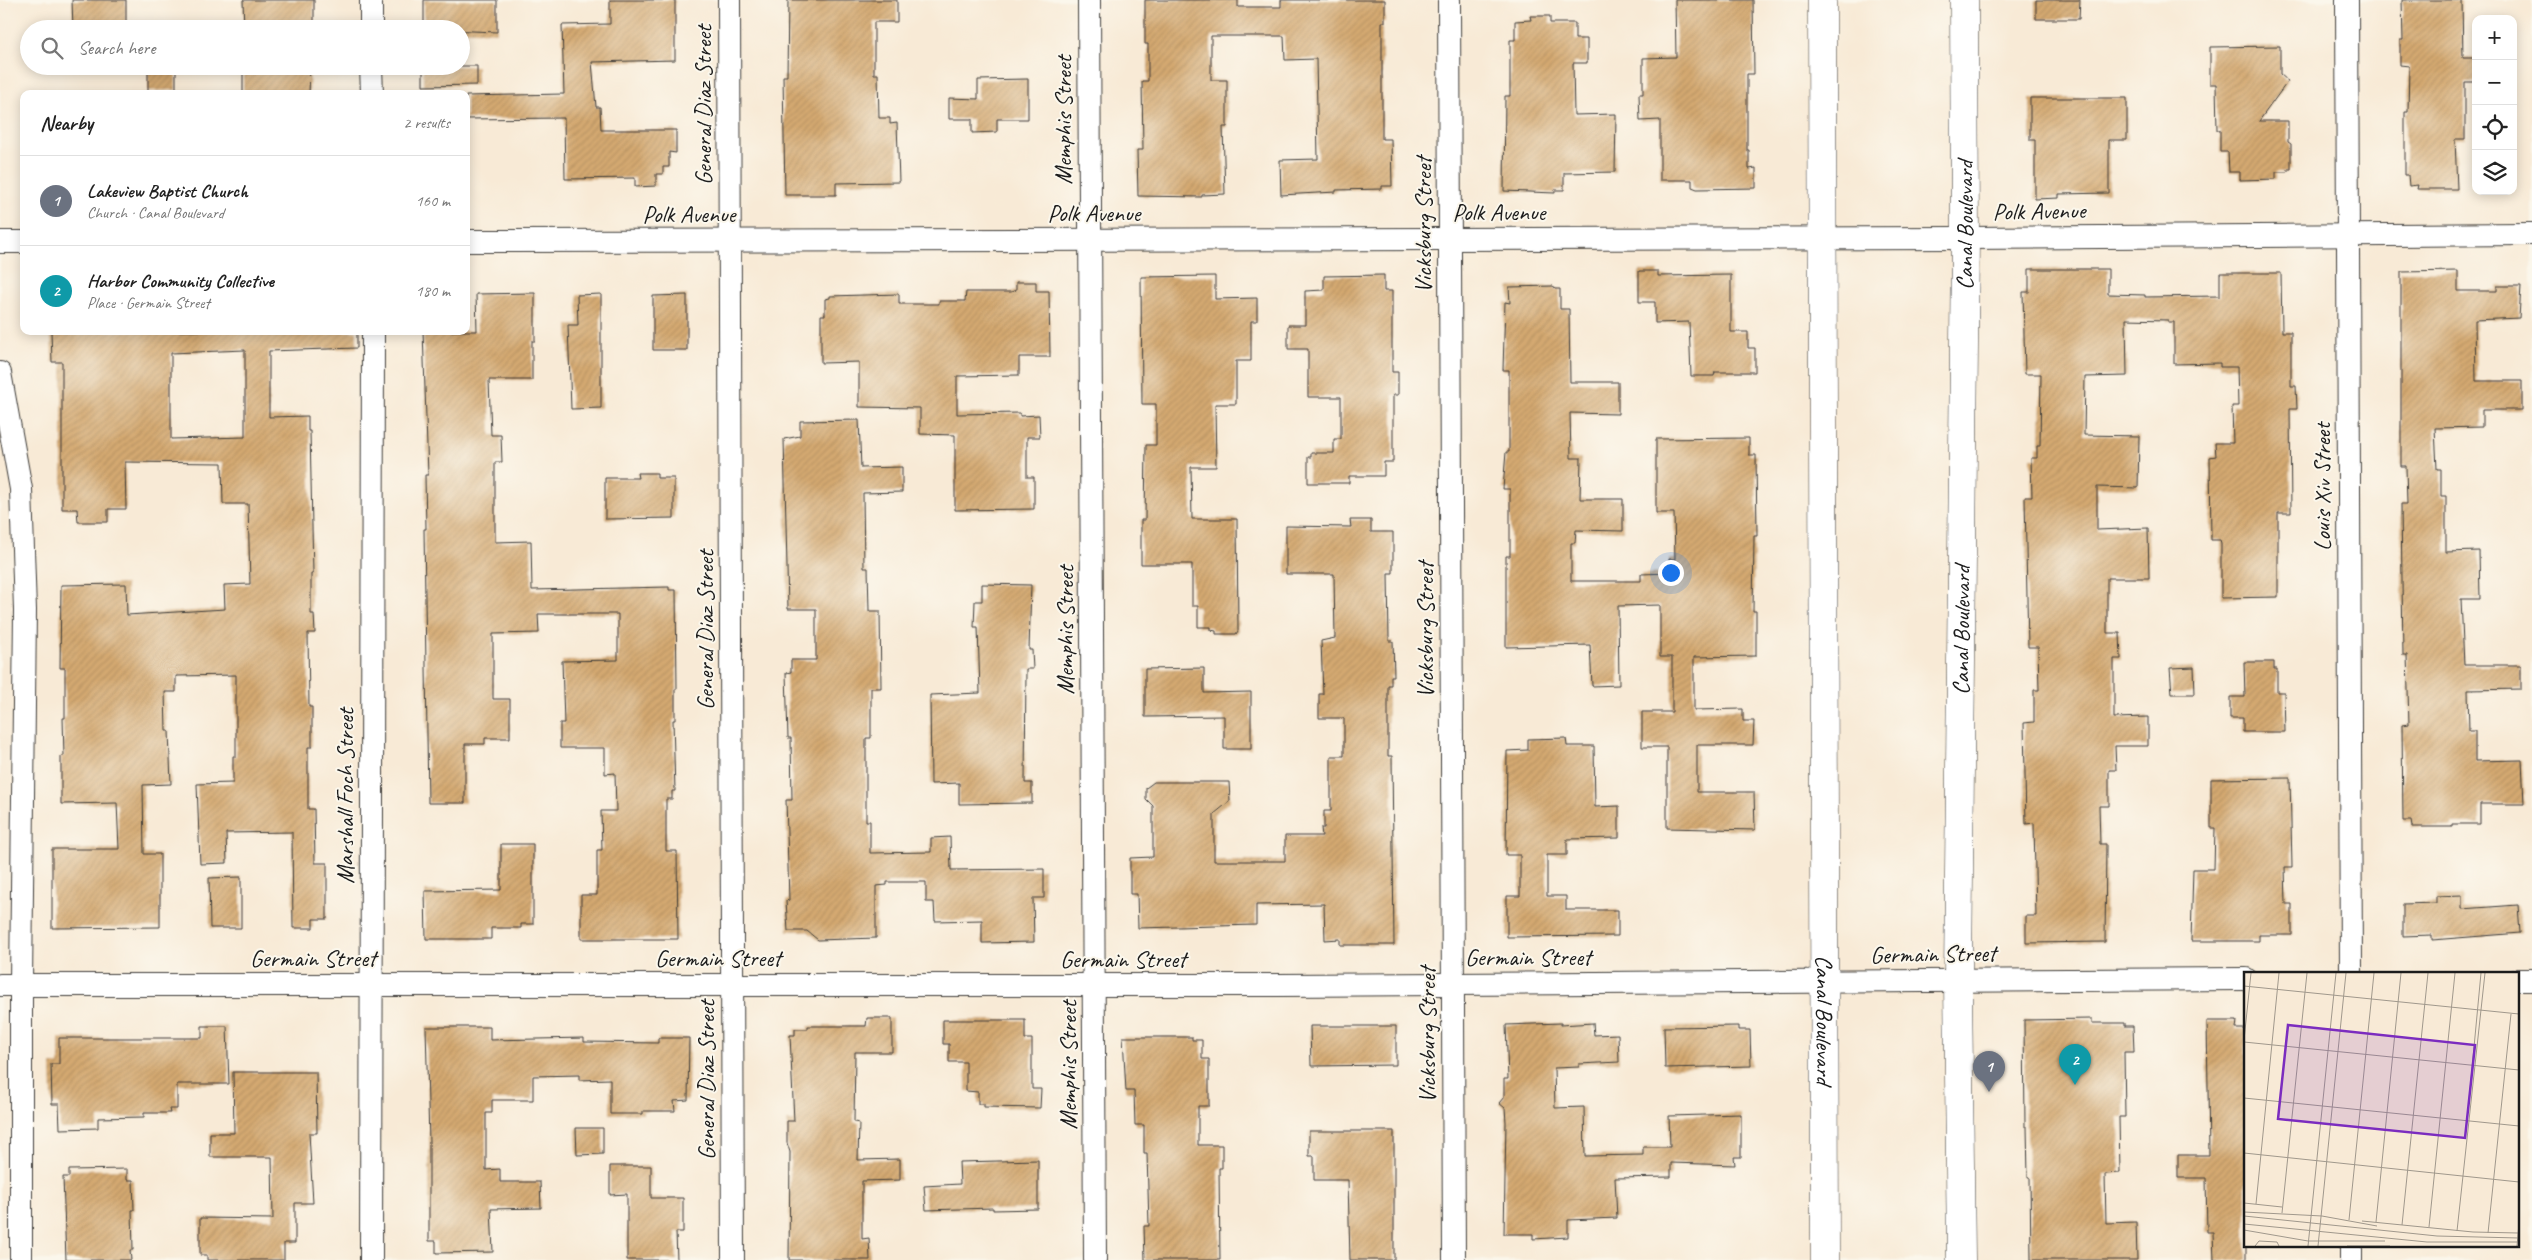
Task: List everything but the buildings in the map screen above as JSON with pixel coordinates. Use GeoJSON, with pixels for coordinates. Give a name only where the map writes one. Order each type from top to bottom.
{"type":"FeatureCollection","features":[{"type":"Feature","properties":{"kind":"main road","name":"Canal Boulevard"},"geometry":{"type":"LineString","coordinates":[[1822,0],[1821,237],[1826,982],[1825,1260]]}},
{"type":"Feature","properties":{"kind":"main road","name":"Canal Boulevard"},"geometry":{"type":"LineString","coordinates":[[1962,1260],[1958,980],[1965,238],[1964,0]]}},
{"type":"Feature","properties":{"kind":"street"},"geometry":{"type":"LineString","coordinates":[[371,0],[371,20]]}},
{"type":"Feature","properties":{"kind":"street","name":"General Diaz Street"},"geometry":{"type":"LineString","coordinates":[[729,0],[733,1260]]}},
{"type":"Feature","properties":{"kind":"street","name":"Memphis Street"},"geometry":{"type":"LineString","coordinates":[[1089,0],[1095,1260]]}},
{"type":"Feature","properties":{"kind":"street","name":"Vicksburg Street"},"geometry":{"type":"LineString","coordinates":[[1449,0],[1454,1260]]}},
{"type":"Feature","properties":{"kind":"street","name":"Louis Xiv Street"},"geometry":{"type":"LineString","coordinates":[[2347,0],[2350,972]]}},
{"type":"Feature","properties":{"kind":"street"},"geometry":{"type":"LineString","coordinates":[[372,75],[372,90]]}},
{"type":"Feature","properties":{"kind":"street","name":"Polk Avenue"},"geometry":{"type":"LineString","coordinates":[[470,241],[1965,238],[2532,234]]}},
{"type":"Feature","properties":{"kind":"street"},"geometry":{"type":"LineString","coordinates":[[0,242],[20,242]]}},
{"type":"Feature","properties":{"kind":"street","name":"Marshall Foch Street"},"geometry":{"type":"LineString","coordinates":[[371,1260],[373,335]]}},
{"type":"Feature","properties":{"kind":"street"},"geometry":{"type":"LineString","coordinates":[[0,373],[21,490],[25,610],[10,985],[21,1260]]}},
{"type":"Feature","properties":{"kind":"street","name":"Germain Street"},"geometry":{"type":"LineString","coordinates":[[10,985],[1094,985],[2244,979]]}},
{"type":"Feature","properties":{"kind":"place","name":"Harbor Community Collective"},"geometry":{"type":"Point","coordinates":[2075,1085]}},
{"type":"Feature","properties":{"kind":"place","name":"Lakeview Baptist Church"},"geometry":{"type":"Point","coordinates":[1989,1092]}}]}
